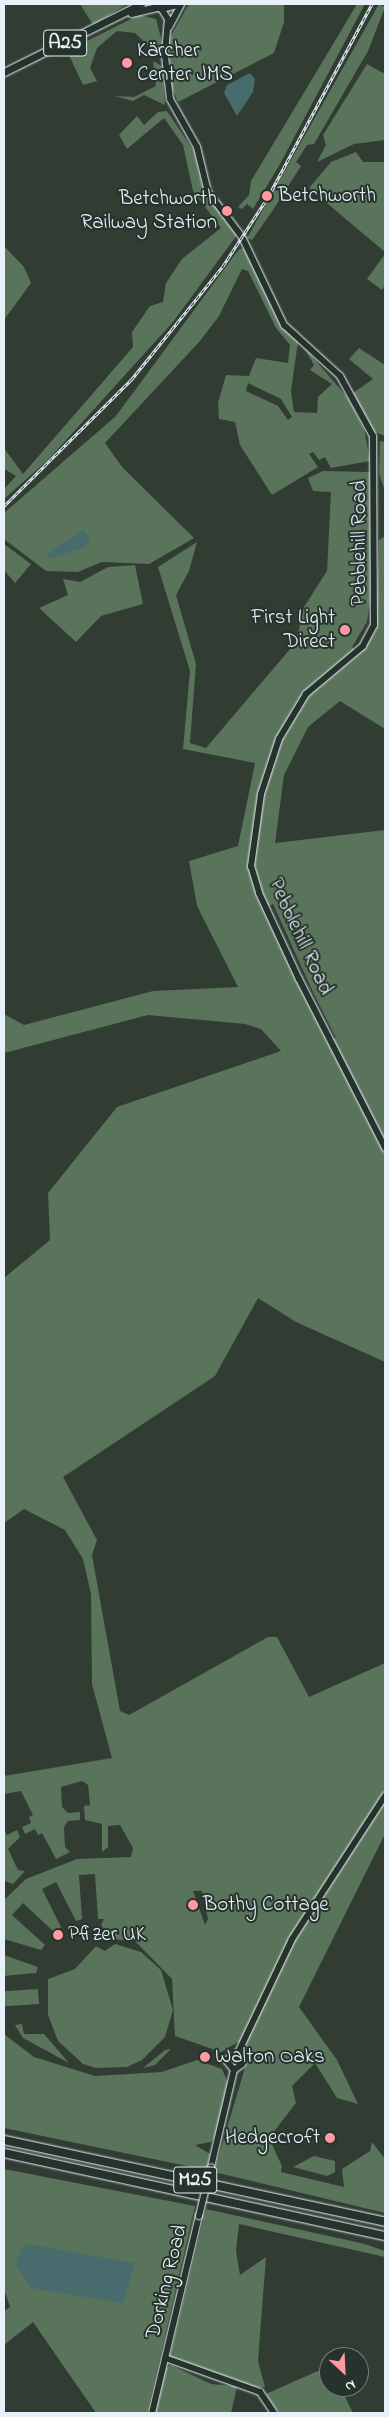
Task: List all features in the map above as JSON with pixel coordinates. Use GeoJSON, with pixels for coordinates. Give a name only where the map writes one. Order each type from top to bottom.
{"type":"FeatureCollection","features":[{"type":"Feature","properties":{"kind":"highway","name":"M25"},"geometry":{"type":"LineString","coordinates":[[4,2140],[385,2222]]}},
{"type":"Feature","properties":{"kind":"highway","name":"M25"},"geometry":{"type":"LineString","coordinates":[[4,2153],[385,2236]]}},
{"type":"Feature","properties":{"kind":"main road","name":"A25"},"geometry":{"type":"LineString","coordinates":[[4,72],[127,14],[141,4]]}},
{"type":"Feature","properties":{"kind":"main road"},"geometry":{"type":"LineString","coordinates":[[179,4],[168,30],[158,6],[179,4]]}},
{"type":"Feature","properties":{"kind":"main road","name":"A25"},"geometry":{"type":"LineString","coordinates":[[127,14],[158,6]]}},
{"type":"Feature","properties":{"kind":"main road","name":"Pebblehill Road"},"geometry":{"type":"LineString","coordinates":[[168,30],[165,56],[170,99],[197,147],[208,192],[242,237],[284,326],[340,376],[373,436],[374,625],[363,646],[306,694],[279,739],[261,794],[251,866],[258,893],[299,979],[385,1148]]}},
{"type":"Feature","properties":{"kind":"main road"},"geometry":{"type":"LineString","coordinates":[[237,2055],[242,2064],[234,2070],[226,2060],[237,2055],[292,1939],[385,1796]]}},
{"type":"Feature","properties":{"kind":"main road","name":"Dorking Road"},"geometry":{"type":"LineString","coordinates":[[152,2413],[234,2070]]}},
{"type":"Feature","properties":{"kind":"main road"},"geometry":{"type":"LineString","coordinates":[[165,2358],[260,2392],[274,2413]]}},
{"type":"Feature","properties":{"kind":"green space"},"geometry":{"type":"Polygon","coordinates":[[[80,4],[127,4],[93,25],[80,4]]]}},
{"type":"Feature","properties":{"kind":"green space"},"geometry":{"type":"Polygon","coordinates":[[[189,4],[284,4],[284,22],[274,53],[178,102],[171,85],[169,39],[189,4]]]}},
{"type":"Feature","properties":{"kind":"green space"},"geometry":{"type":"Polygon","coordinates":[[[357,4],[365,4],[280,164],[253,209],[247,204],[242,209],[238,207],[249,195],[251,181],[357,4]]]}},
{"type":"Feature","properties":{"kind":"green space"},"geometry":{"type":"Polygon","coordinates":[[[379,4],[385,7],[368,51],[314,144],[307,145],[296,162],[301,166],[275,207],[252,240],[247,238],[379,4]]]}},
{"type":"Feature","properties":{"kind":"green space"},"geometry":{"type":"Polygon","coordinates":[[[139,15],[156,19],[163,46],[157,54],[135,33],[117,31],[97,48],[90,68],[97,81],[83,85],[67,51],[139,15]]]}},
{"type":"Feature","properties":{"kind":"green space"},"geometry":{"type":"Polygon","coordinates":[[[153,61],[162,66],[165,105],[144,95],[133,101],[115,96],[134,97],[156,86],[153,61]]]}},
{"type":"Feature","properties":{"kind":"green space"},"geometry":{"type":"Polygon","coordinates":[[[367,64],[385,74],[385,140],[354,144],[317,162],[326,145],[323,135],[367,64]]]}},
{"type":"Feature","properties":{"kind":"green space"},"geometry":{"type":"Polygon","coordinates":[[[167,111],[194,151],[204,191],[237,235],[173,322],[48,460],[4,499],[4,489],[16,476],[4,469],[4,448],[23,474],[133,347],[132,332],[150,306],[163,302],[166,283],[182,259],[221,228],[193,191],[183,145],[164,118],[127,149],[119,135],[137,116],[144,125],[158,112],[167,111]]]}},
{"type":"Feature","properties":{"kind":"green space"},"geometry":{"type":"Polygon","coordinates":[[[356,152],[363,162],[385,162],[385,252],[309,188],[331,162],[356,152]]]}},
{"type":"Feature","properties":{"kind":"green space"},"geometry":{"type":"Polygon","coordinates":[[[4,246],[24,267],[31,283],[4,320],[4,246]]]}},
{"type":"Feature","properties":{"kind":"green space"},"geometry":{"type":"Polygon","coordinates":[[[246,248],[282,326],[298,342],[291,391],[294,412],[317,413],[318,397],[332,384],[310,370],[314,365],[303,346],[348,398],[364,429],[370,461],[331,468],[325,457],[319,460],[313,452],[309,454],[318,467],[272,495],[240,445],[235,422],[219,419],[218,403],[226,375],[249,376],[256,358],[288,363],[290,345],[276,328],[248,271],[242,269],[219,316],[200,341],[105,443],[122,467],[194,538],[149,564],[102,562],[78,572],[46,571],[4,539],[4,513],[116,416],[239,249],[246,248]],[[248,383],[246,391],[278,406],[288,420],[292,417],[281,399],[248,383]]]}},
{"type":"Feature","properties":{"kind":"green space"},"geometry":{"type":"Polygon","coordinates":[[[385,254],[385,285],[382,290],[367,279],[385,254]]]}},
{"type":"Feature","properties":{"kind":"green space"},"geometry":{"type":"Polygon","coordinates":[[[359,348],[385,365],[385,436],[372,431],[353,393],[373,379],[349,359],[359,348]]]}},
{"type":"Feature","properties":{"kind":"green space"},"geometry":{"type":"Polygon","coordinates":[[[380,441],[385,442],[385,492],[379,473],[380,441]]]}},
{"type":"Feature","properties":{"kind":"green space"},"geometry":{"type":"Polygon","coordinates":[[[323,471],[371,472],[372,586],[367,622],[352,647],[357,653],[365,647],[376,630],[379,540],[385,536],[385,729],[340,701],[308,727],[284,775],[275,843],[385,830],[385,1362],[296,1322],[258,1298],[215,1376],[63,1477],[97,1540],[92,1555],[120,1711],[129,1715],[268,1637],[277,1637],[309,1697],[385,1663],[385,1834],[299,2007],[337,2060],[358,2104],[337,2098],[315,2063],[292,2086],[296,2103],[269,2138],[282,2166],[281,2172],[344,2187],[342,2169],[370,2151],[372,2142],[385,2159],[385,2213],[214,2172],[249,2054],[238,2042],[221,2052],[175,2036],[172,1979],[135,1941],[112,1939],[101,1925],[104,1919],[98,1919],[95,1874],[79,1875],[82,1919],[76,1921],[56,1882],[42,1889],[61,1927],[55,1933],[23,1903],[12,1915],[45,1945],[41,1950],[4,1939],[4,1900],[26,1879],[77,1859],[131,1857],[133,1848],[120,1825],[108,1826],[108,1847],[102,1852],[102,1824],[85,1820],[84,1806],[90,1805],[88,1785],[82,1781],[61,1787],[62,1807],[68,1813],[80,1812],[80,1820],[68,1821],[64,1827],[65,1847],[70,1852],[56,1859],[42,1833],[38,1835],[35,1829],[25,1834],[22,1827],[31,1823],[29,1817],[33,1815],[21,1791],[4,1794],[4,1776],[112,1758],[92,1684],[91,1594],[83,1559],[65,1530],[24,1509],[4,1523],[4,1278],[50,1240],[48,1193],[117,1107],[281,1051],[261,1029],[245,1024],[148,1015],[4,1053],[4,1014],[24,1025],[153,991],[238,987],[197,906],[189,861],[238,846],[255,763],[183,749],[190,671],[158,567],[197,542],[189,571],[176,595],[196,664],[190,743],[206,748],[296,642],[304,607],[327,571],[331,492],[313,491],[308,478],[323,471]],[[273,904],[263,909],[329,1039],[336,1038],[312,990],[273,904]],[[193,1891],[205,1925],[208,1919],[202,1891],[193,1891]]]}},
{"type":"Feature","properties":{"kind":"green space"},"geometry":{"type":"Polygon","coordinates":[[[4,544],[31,564],[15,583],[4,570],[4,544]]]}},
{"type":"Feature","properties":{"kind":"green space"},"geometry":{"type":"Polygon","coordinates":[[[135,565],[143,604],[101,616],[76,642],[39,608],[68,595],[63,579],[80,582],[108,567],[135,565]]]}},
{"type":"Feature","properties":{"kind":"green space"},"geometry":{"type":"Polygon","coordinates":[[[4,1830],[7,1835],[17,1830],[20,1837],[8,1849],[18,1870],[25,1871],[13,1884],[5,1881],[4,1830]]]}},
{"type":"Feature","properties":{"kind":"green space"},"geometry":{"type":"Polygon","coordinates":[[[115,1944],[141,1952],[161,1970],[173,2010],[165,2037],[142,2060],[127,2067],[96,2068],[83,2064],[58,2041],[48,2015],[48,1979],[75,1969],[96,1946],[105,1951],[115,1944]]]}},
{"type":"Feature","properties":{"kind":"green space"},"geometry":{"type":"Polygon","coordinates":[[[4,1955],[38,1967],[36,1973],[4,1976],[4,1955]]]}},
{"type":"Feature","properties":{"kind":"green space"},"geometry":{"type":"Polygon","coordinates":[[[38,1989],[39,2004],[5,2006],[4,1991],[38,1989]]]}},
{"type":"Feature","properties":{"kind":"green space"},"geometry":{"type":"Polygon","coordinates":[[[22,2024],[24,2034],[44,2034],[69,2063],[23,2038],[15,2025],[22,2024]]]}},
{"type":"Feature","properties":{"kind":"green space"},"geometry":{"type":"Polygon","coordinates":[[[4,2034],[34,2057],[95,2076],[162,2072],[197,2060],[222,2069],[228,2083],[216,2134],[211,2142],[195,2145],[210,2154],[206,2170],[4,2128],[4,2034]]]}},
{"type":"Feature","properties":{"kind":"green space"},"geometry":{"type":"Polygon","coordinates":[[[171,2049],[155,2065],[143,2068],[165,2050],[171,2049]]]}},
{"type":"Feature","properties":{"kind":"green space"},"geometry":{"type":"Polygon","coordinates":[[[314,2156],[335,2161],[335,2172],[327,2176],[293,2167],[314,2156]]]}},
{"type":"Feature","properties":{"kind":"green space"},"geometry":{"type":"Polygon","coordinates":[[[4,2169],[195,2206],[147,2413],[96,2413],[33,2322],[4,2345],[4,2311],[10,2307],[4,2289],[4,2169]]]}},
{"type":"Feature","properties":{"kind":"green space"},"geometry":{"type":"Polygon","coordinates":[[[206,2209],[365,2244],[385,2251],[385,2257],[239,2224],[236,2251],[240,2275],[266,2257],[258,2361],[265,2387],[237,2387],[231,2413],[155,2413],[166,2368],[171,2365],[211,2384],[235,2386],[169,2360],[206,2209]]]}},
{"type":"Feature","properties":{"kind":"green space"},"geometry":{"type":"Polygon","coordinates":[[[319,2370],[319,2397],[345,2397],[353,2413],[279,2413],[266,2394],[319,2370]]]}},
{"type":"Feature","properties":{"kind":"water"},"geometry":{"type":"Polygon","coordinates":[[[250,73],[255,79],[253,92],[237,116],[224,93],[227,85],[250,73]]]}},
{"type":"Feature","properties":{"kind":"water"},"geometry":{"type":"Polygon","coordinates":[[[83,530],[90,538],[85,547],[49,559],[48,553],[83,530]]]}},
{"type":"Feature","properties":{"kind":"water"},"geometry":{"type":"Polygon","coordinates":[[[27,2244],[135,2263],[123,2303],[31,2288],[16,2265],[21,2248],[27,2244]]]}},
{"type":"Feature","properties":{"kind":"waterway"},"geometry":{"type":"LineString","coordinates":[[82,4],[92,22]]}},
{"type":"Feature","properties":{"kind":"railway"},"geometry":{"type":"LineString","coordinates":[[4,506],[131,380],[223,266],[268,197],[372,4]]}},
{"type":"Feature","properties":{"kind":"place","name":"Kärcher Center JMS"},"geometry":{"type":"Point","coordinates":[127,63]}},
{"type":"Feature","properties":{"kind":"place","name":"Betchworth"},"geometry":{"type":"Point","coordinates":[267,196]}},
{"type":"Feature","properties":{"kind":"place","name":"Betchworth Railway Station"},"geometry":{"type":"Point","coordinates":[227,211]}},
{"type":"Feature","properties":{"kind":"place","name":"First Light Direct"},"geometry":{"type":"Point","coordinates":[345,630]}},
{"type":"Feature","properties":{"kind":"place","name":"Bothy Cottage"},"geometry":{"type":"Point","coordinates":[193,1905]}},
{"type":"Feature","properties":{"kind":"place","name":"Pfizer UK"},"geometry":{"type":"Point","coordinates":[58,1935]}},
{"type":"Feature","properties":{"kind":"place","name":"Walton Oaks"},"geometry":{"type":"Point","coordinates":[205,2057]}},
{"type":"Feature","properties":{"kind":"place","name":"Hedgecroft"},"geometry":{"type":"Point","coordinates":[330,2138]}}]}
